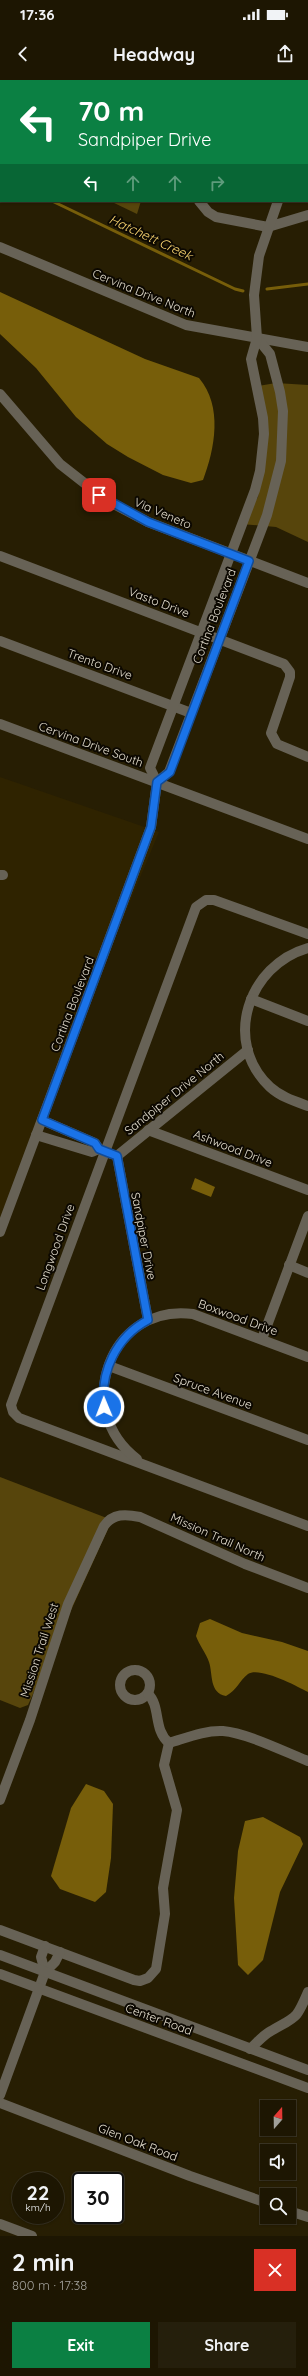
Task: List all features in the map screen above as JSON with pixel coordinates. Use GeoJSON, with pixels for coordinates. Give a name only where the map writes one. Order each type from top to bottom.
{"type":"FeatureCollection","features":[{"type":"Feature","properties":{"kind":"street"},"geometry":{"type":"LineString","coordinates":[[200,202],[208,212],[216,217],[268,227],[308,215]]}},
{"type":"Feature","properties":{"kind":"street","name":"Cortina Boulevard"},"geometry":{"type":"LineString","coordinates":[[0,1232],[151,827],[157,782],[150,768],[255,490],[263,452],[263,418],[251,359],[257,338],[254,295],[256,272],[268,227],[278,202]]}},
{"type":"Feature","properties":{"kind":"street","name":"Cervina Drive North"},"geometry":{"type":"LineString","coordinates":[[0,247],[166,318],[204,329],[308,347]]}},
{"type":"Feature","properties":{"kind":"street","name":"Cortina Boulevard"},"geometry":{"type":"LineString","coordinates":[[157,782],[170,772],[219,638],[273,498],[281,461],[283,438],[280,392],[270,354],[257,338]]}},
{"type":"Feature","properties":{"kind":"street","name":"Via Veneto"},"geometry":{"type":"LineString","coordinates":[[0,394],[60,464],[92,490],[125,511],[148,522],[308,582]]}},
{"type":"Feature","properties":{"kind":"street","name":"Vasto Drive"},"geometry":{"type":"LineString","coordinates":[[0,556],[284,664],[288,667],[290,672],[290,680],[271,733],[273,739],[282,748],[308,757]]}},
{"type":"Feature","properties":{"kind":"street","name":"Trento Drive"},"geometry":{"type":"LineString","coordinates":[[0,641],[191,713]]}},
{"type":"Feature","properties":{"kind":"street","name":"Cervina Drive South"},"geometry":{"type":"LineString","coordinates":[[0,724],[308,840]]}},
{"type":"Feature","properties":{"kind":"street","name":"Longwood Drive"},"geometry":{"type":"LineString","coordinates":[[305,1525],[20,1418],[11,1409],[12,1401],[102,1150],[190,922],[200,903],[214,900],[308,934]]}},
{"type":"Feature","properties":{"kind":"street"},"geometry":{"type":"LineString","coordinates":[[308,948],[287,957],[273,966],[260,980],[251,999],[245,1026],[248,1050],[257,1070],[270,1087],[283,1096],[308,1106]]}},
{"type":"Feature","properties":{"kind":"street"},"geometry":{"type":"LineString","coordinates":[[251,999],[308,1021]]}},
{"type":"Feature","properties":{"kind":"street","name":"Sandpiper Drive North"},"geometry":{"type":"LineString","coordinates":[[117,1156],[248,1050]]}},
{"type":"Feature","properties":{"kind":"street"},"geometry":{"type":"LineString","coordinates":[[42,1120],[95,1143],[102,1150],[117,1156]]}},
{"type":"Feature","properties":{"kind":"street","name":"Ashwood Drive"},"geometry":{"type":"LineString","coordinates":[[148,1130],[308,1190]]}},
{"type":"Feature","properties":{"kind":"street"},"geometry":{"type":"LineString","coordinates":[[36,1135],[92,1152],[102,1150]]}},
{"type":"Feature","properties":{"kind":"street","name":"Sandpiper Drive"},"geometry":{"type":"LineString","coordinates":[[117,1156],[148,1320]]}},
{"type":"Feature","properties":{"kind":"street"},"geometry":{"type":"LineString","coordinates":[[262,1340],[308,1216]]}},
{"type":"Feature","properties":{"kind":"street"},"geometry":{"type":"LineString","coordinates":[[289,1265],[308,1273]]}},
{"type":"Feature","properties":{"kind":"street","name":"Boxwood Drive"},"geometry":{"type":"LineString","coordinates":[[149,1467],[126,1451],[115,1436],[107,1419],[103,1390],[108,1366],[122,1341],[148,1320],[174,1313],[193,1314],[308,1357]]}},
{"type":"Feature","properties":{"kind":"street","name":"Spruce Avenue"},"geometry":{"type":"LineString","coordinates":[[108,1366],[308,1440]]}},
{"type":"Feature","properties":{"kind":"street","name":"Mission Trail North"},"geometry":{"type":"LineString","coordinates":[[116,1516],[124,1515],[140,1517],[245,1564],[308,1588]]}},
{"type":"Feature","properties":{"kind":"street","name":"Mission Trail West"},"geometry":{"type":"LineString","coordinates":[[0,1800],[30,1720],[68,1604],[104,1526],[116,1516]]}},
{"type":"Feature","properties":{"kind":"street"},"geometry":{"type":"LineString","coordinates":[[148,1694],[153,1701],[161,1735],[168,1743]]}},
{"type":"Feature","properties":{"kind":"street"},"geometry":{"type":"LineString","coordinates":[[168,1743],[210,1732],[223,1731],[236,1733],[308,1761]]}},
{"type":"Feature","properties":{"kind":"street"},"geometry":{"type":"LineString","coordinates":[[0,1930],[134,1980],[143,1980],[153,1974],[158,1958],[165,1914],[163,1888],[176,1810],[164,1765],[168,1743]]}},
{"type":"Feature","properties":{"kind":"street"},"geometry":{"type":"LineString","coordinates":[[44,1946],[41,1957],[45,1972]]}},
{"type":"Feature","properties":{"kind":"street"},"geometry":{"type":"LineString","coordinates":[[0,2095],[45,1972],[56,1962],[60,1952]]}},
{"type":"Feature","properties":{"kind":"street","name":"Center Road"},"geometry":{"type":"LineString","coordinates":[[0,1955],[308,2070]]}},
{"type":"Feature","properties":{"kind":"street","name":"Center Road"},"geometry":{"type":"LineString","coordinates":[[0,1974],[308,2088]]}},
{"type":"Feature","properties":{"kind":"street"},"geometry":{"type":"LineString","coordinates":[[250,2049],[264,2036],[294,2019],[302,2007],[308,1992]]}},
{"type":"Feature","properties":{"kind":"street","name":"Glen Oak Road"},"geometry":{"type":"LineString","coordinates":[[0,2103],[190,2176],[260,2201]]}},
{"type":"Feature","properties":{"kind":"street"},"geometry":{"type":"LineString","coordinates":[[296,2213],[308,2217]]}},
{"type":"Feature","properties":{"kind":"street"},"geometry":{"type":"LineString","coordinates":[[0,2224],[32,2236]]}},
{"type":"Feature","properties":{"kind":"shaded area"},"geometry":{"type":"Polygon","coordinates":[[[112,202],[141,202],[137,214],[112,202]]]}},
{"type":"Feature","properties":{"kind":"shaded area"},"geometry":{"type":"Polygon","coordinates":[[[0,292],[145,359],[199,378],[207,389],[214,414],[211,455],[203,480],[191,483],[163,475],[128,457],[107,444],[76,417],[36,368],[0,334],[0,292]]]}},
{"type":"Feature","properties":{"kind":"shaded area"},"geometry":{"type":"Polygon","coordinates":[[[276,383],[308,385],[308,542],[276,527],[241,524],[258,497],[266,423],[258,386],[276,383]]]}},
{"type":"Feature","properties":{"kind":"shaded area"},"geometry":{"type":"Polygon","coordinates":[[[0,777],[159,832],[37,1125],[0,1221],[0,777]]]}},
{"type":"Feature","properties":{"kind":"shaded area"},"geometry":{"type":"Polygon","coordinates":[[[195,1178],[215,1187],[211,1197],[191,1189],[195,1178]]]}},
{"type":"Feature","properties":{"kind":"shaded area"},"geometry":{"type":"Polygon","coordinates":[[[0,1477],[112,1520],[28,1705],[20,1708],[0,1700],[0,1477]]]}},
{"type":"Feature","properties":{"kind":"shaded area"},"geometry":{"type":"Polygon","coordinates":[[[210,1619],[242,1633],[282,1642],[308,1651],[308,1692],[278,1678],[253,1672],[248,1674],[230,1694],[226,1696],[221,1694],[214,1687],[209,1662],[196,1636],[200,1623],[210,1619]]]}},
{"type":"Feature","properties":{"kind":"shaded area"},"geometry":{"type":"Polygon","coordinates":[[[86,1784],[104,1791],[113,1804],[111,1858],[106,1892],[95,1902],[60,1889],[51,1876],[71,1808],[86,1784]]]}},
{"type":"Feature","properties":{"kind":"shaded area"},"geometry":{"type":"Polygon","coordinates":[[[263,1817],[300,1837],[303,1844],[280,1892],[263,1960],[248,1975],[238,1965],[234,1898],[238,1851],[245,1821],[263,1817]]]}},
{"type":"Feature","properties":{"kind":"waterway","name":"Hatchett Creek"},"geometry":{"type":"LineString","coordinates":[[54,202],[235,289],[243,291]]}},
{"type":"Feature","properties":{"kind":"waterway","name":"Hatchett Creek"},"geometry":{"type":"LineString","coordinates":[[267,289],[308,284]]}},
{"type":"Feature","properties":{"kind":"route"},"geometry":{"type":"LineString","coordinates":[[99,495],[125,511],[148,522],[249,561],[213,653],[170,772],[157,782],[151,827],[94,984],[42,1120],[95,1143],[98,1145],[99,1149],[117,1156],[121,1186],[148,1320],[142,1323],[127,1336],[113,1354],[108,1366],[104,1383],[104,1407]]}}]}
